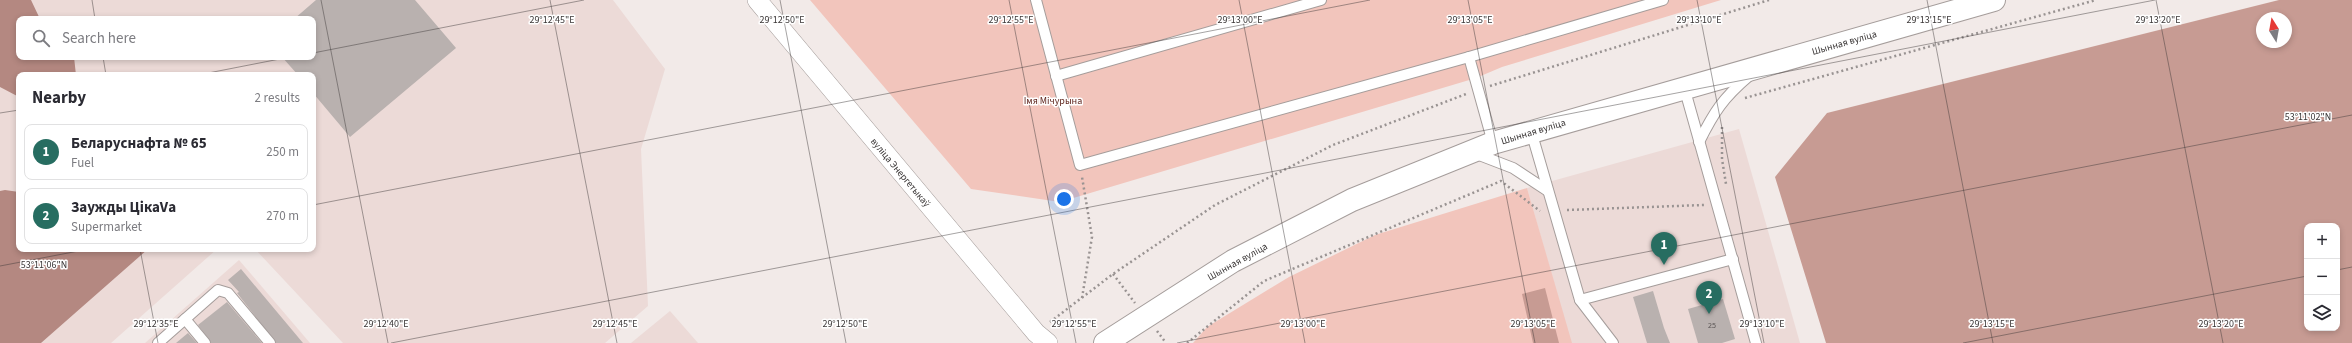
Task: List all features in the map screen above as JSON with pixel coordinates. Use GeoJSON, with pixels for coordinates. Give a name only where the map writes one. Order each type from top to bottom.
{"type":"FeatureCollection","features":[{"type":"Feature","properties":{"kind":"main road","name":"Шынная вуліца"},"geometry":{"type":"LineString","coordinates":[[1104,343],[1233,260],[1352,200],[1493,143],[1684,87],[1994,0]]}},
{"type":"Feature","properties":{"kind":"street","name":"вуліца Энергетыкаў"},"geometry":{"type":"LineString","coordinates":[[757,0],[1042,338]]}},
{"type":"Feature","properties":{"kind":"lane"},"geometry":{"type":"LineString","coordinates":[[1036,0],[1080,165],[1469,56],[1635,4],[1663,0]]}},
{"type":"Feature","properties":{"kind":"lane"},"geometry":{"type":"LineString","coordinates":[[1056,76],[1321,0]]}},
{"type":"Feature","properties":{"kind":"lane"},"geometry":{"type":"LineString","coordinates":[[1469,56],[1493,143]]}},
{"type":"Feature","properties":{"kind":"lane"},"geometry":{"type":"LineString","coordinates":[[1699,142],[1719,105],[1728,94],[1761,66]]}},
{"type":"Feature","properties":{"kind":"lane"},"geometry":{"type":"LineString","coordinates":[[1684,87],[1756,343]]}},
{"type":"Feature","properties":{"kind":"lane"},"geometry":{"type":"LineString","coordinates":[[1531,131],[1580,300],[1613,343]]}},
{"type":"Feature","properties":{"kind":"lane"},"geometry":{"type":"LineString","coordinates":[[1472,152],[1512,168],[1548,191]]}},
{"type":"Feature","properties":{"kind":"lane"},"geometry":{"type":"LineString","coordinates":[[1580,300],[1733,259]]}},
{"type":"Feature","properties":{"kind":"lane"},"geometry":{"type":"LineString","coordinates":[[158,343],[218,290],[228,293],[270,343]]}},
{"type":"Feature","properties":{"kind":"lane"},"geometry":{"type":"LineString","coordinates":[[185,319],[205,343]]}},
{"type":"Feature","properties":{"kind":"path"},"geometry":{"type":"LineString","coordinates":[[1042,338],[1082,298],[1113,274],[1215,206],[1333,144],[1478,90],[1769,0]]}},
{"type":"Feature","properties":{"kind":"path"},"geometry":{"type":"LineString","coordinates":[[1719,105],[2096,0]]}},
{"type":"Feature","properties":{"kind":"path"},"geometry":{"type":"LineString","coordinates":[[1187,343],[1264,281],[1501,181],[1542,212],[1717,204],[1729,201],[1722,159],[1722,124]]}},
{"type":"Feature","properties":{"kind":"path"},"geometry":{"type":"LineString","coordinates":[[1080,165],[1092,237],[1082,298]]}},
{"type":"Feature","properties":{"kind":"shaded area"},"geometry":{"type":"Polygon","coordinates":[[[0,0],[613,0],[665,69],[641,149],[648,306],[605,343],[343,343],[258,252],[316,252],[316,72],[16,72],[16,252],[214,252],[111,343],[0,343],[0,0]]]}},
{"type":"Feature","properties":{"kind":"shaded area"},"geometry":{"type":"Polygon","coordinates":[[[0,0],[31,0],[39,16],[16,16],[16,60],[74,60],[76,72],[16,72],[16,95],[0,87],[0,0]]]}},
{"type":"Feature","properties":{"kind":"shaded area"},"geometry":{"type":"Polygon","coordinates":[[[2279,0],[2352,0],[2352,343],[1826,343],[1775,177],[1827,113],[2279,0]]]}},
{"type":"Feature","properties":{"kind":"shaded area"},"geometry":{"type":"Polygon","coordinates":[[[1739,129],[1800,343],[1571,343],[1527,188],[1739,129]]]}},
{"type":"Feature","properties":{"kind":"shaded area"},"geometry":{"type":"Polygon","coordinates":[[[0,191],[16,192],[16,252],[145,252],[41,343],[0,343],[0,191]]]}},
{"type":"Feature","properties":{"kind":"shaded area"},"geometry":{"type":"Polygon","coordinates":[[[239,260],[310,343],[145,343],[239,260]]]}},
{"type":"Feature","properties":{"kind":"shaded area"},"geometry":{"type":"Polygon","coordinates":[[[1545,288],[1559,343],[1533,343],[1522,294],[1545,288]]]}},
{"type":"Feature","properties":{"kind":"shaded area"},"geometry":{"type":"Polygon","coordinates":[[[670,311],[698,343],[631,343],[670,311]]]}},
{"type":"Feature","properties":{"kind":"green space","name":"Імя Мічурына"},"geometry":{"type":"Polygon","coordinates":[[[810,0],[1721,0],[1502,67],[1476,78],[1060,202],[971,189],[810,0]]]}},
{"type":"Feature","properties":{"kind":"green space"},"geometry":{"type":"Polygon","coordinates":[[[1527,188],[1572,343],[1193,343],[1207,327],[1289,277],[1375,235],[1527,188]]]}},
{"type":"Feature","properties":{"kind":"building"},"geometry":{"type":"Polygon","coordinates":[[[316,0],[415,0],[456,48],[350,137],[316,97],[316,72],[295,72],[285,60],[316,60],[316,16],[297,16],[316,0]]]}},
{"type":"Feature","properties":{"kind":"building"},"geometry":{"type":"Polygon","coordinates":[[[241,269],[303,343],[276,343],[237,293],[239,292],[228,280],[241,269]]]}},
{"type":"Feature","properties":{"kind":"building"},"geometry":{"type":"Polygon","coordinates":[[[1653,291],[1670,343],[1647,343],[1633,297],[1653,291]]]}},
{"type":"Feature","properties":{"kind":"building"},"geometry":{"type":"Polygon","coordinates":[[[1723,299],[1735,339],[1722,343],[1698,343],[1688,309],[1723,299]]]}},
{"type":"Feature","properties":{"kind":"building"},"geometry":{"type":"Polygon","coordinates":[[[227,302],[262,343],[211,343],[198,325],[227,302]]]}},
{"type":"Feature","properties":{"kind":"building"},"geometry":{"type":"Polygon","coordinates":[[[188,333],[197,343],[176,343],[188,333]]]}},
{"type":"Feature","properties":{"kind":"place","name":"Беларуснафта № 65"},"geometry":{"type":"Point","coordinates":[1664,265]}},
{"type":"Feature","properties":{"kind":"place","name":"Заужды ЦікаVа"},"geometry":{"type":"Point","coordinates":[1709,314]}}]}
